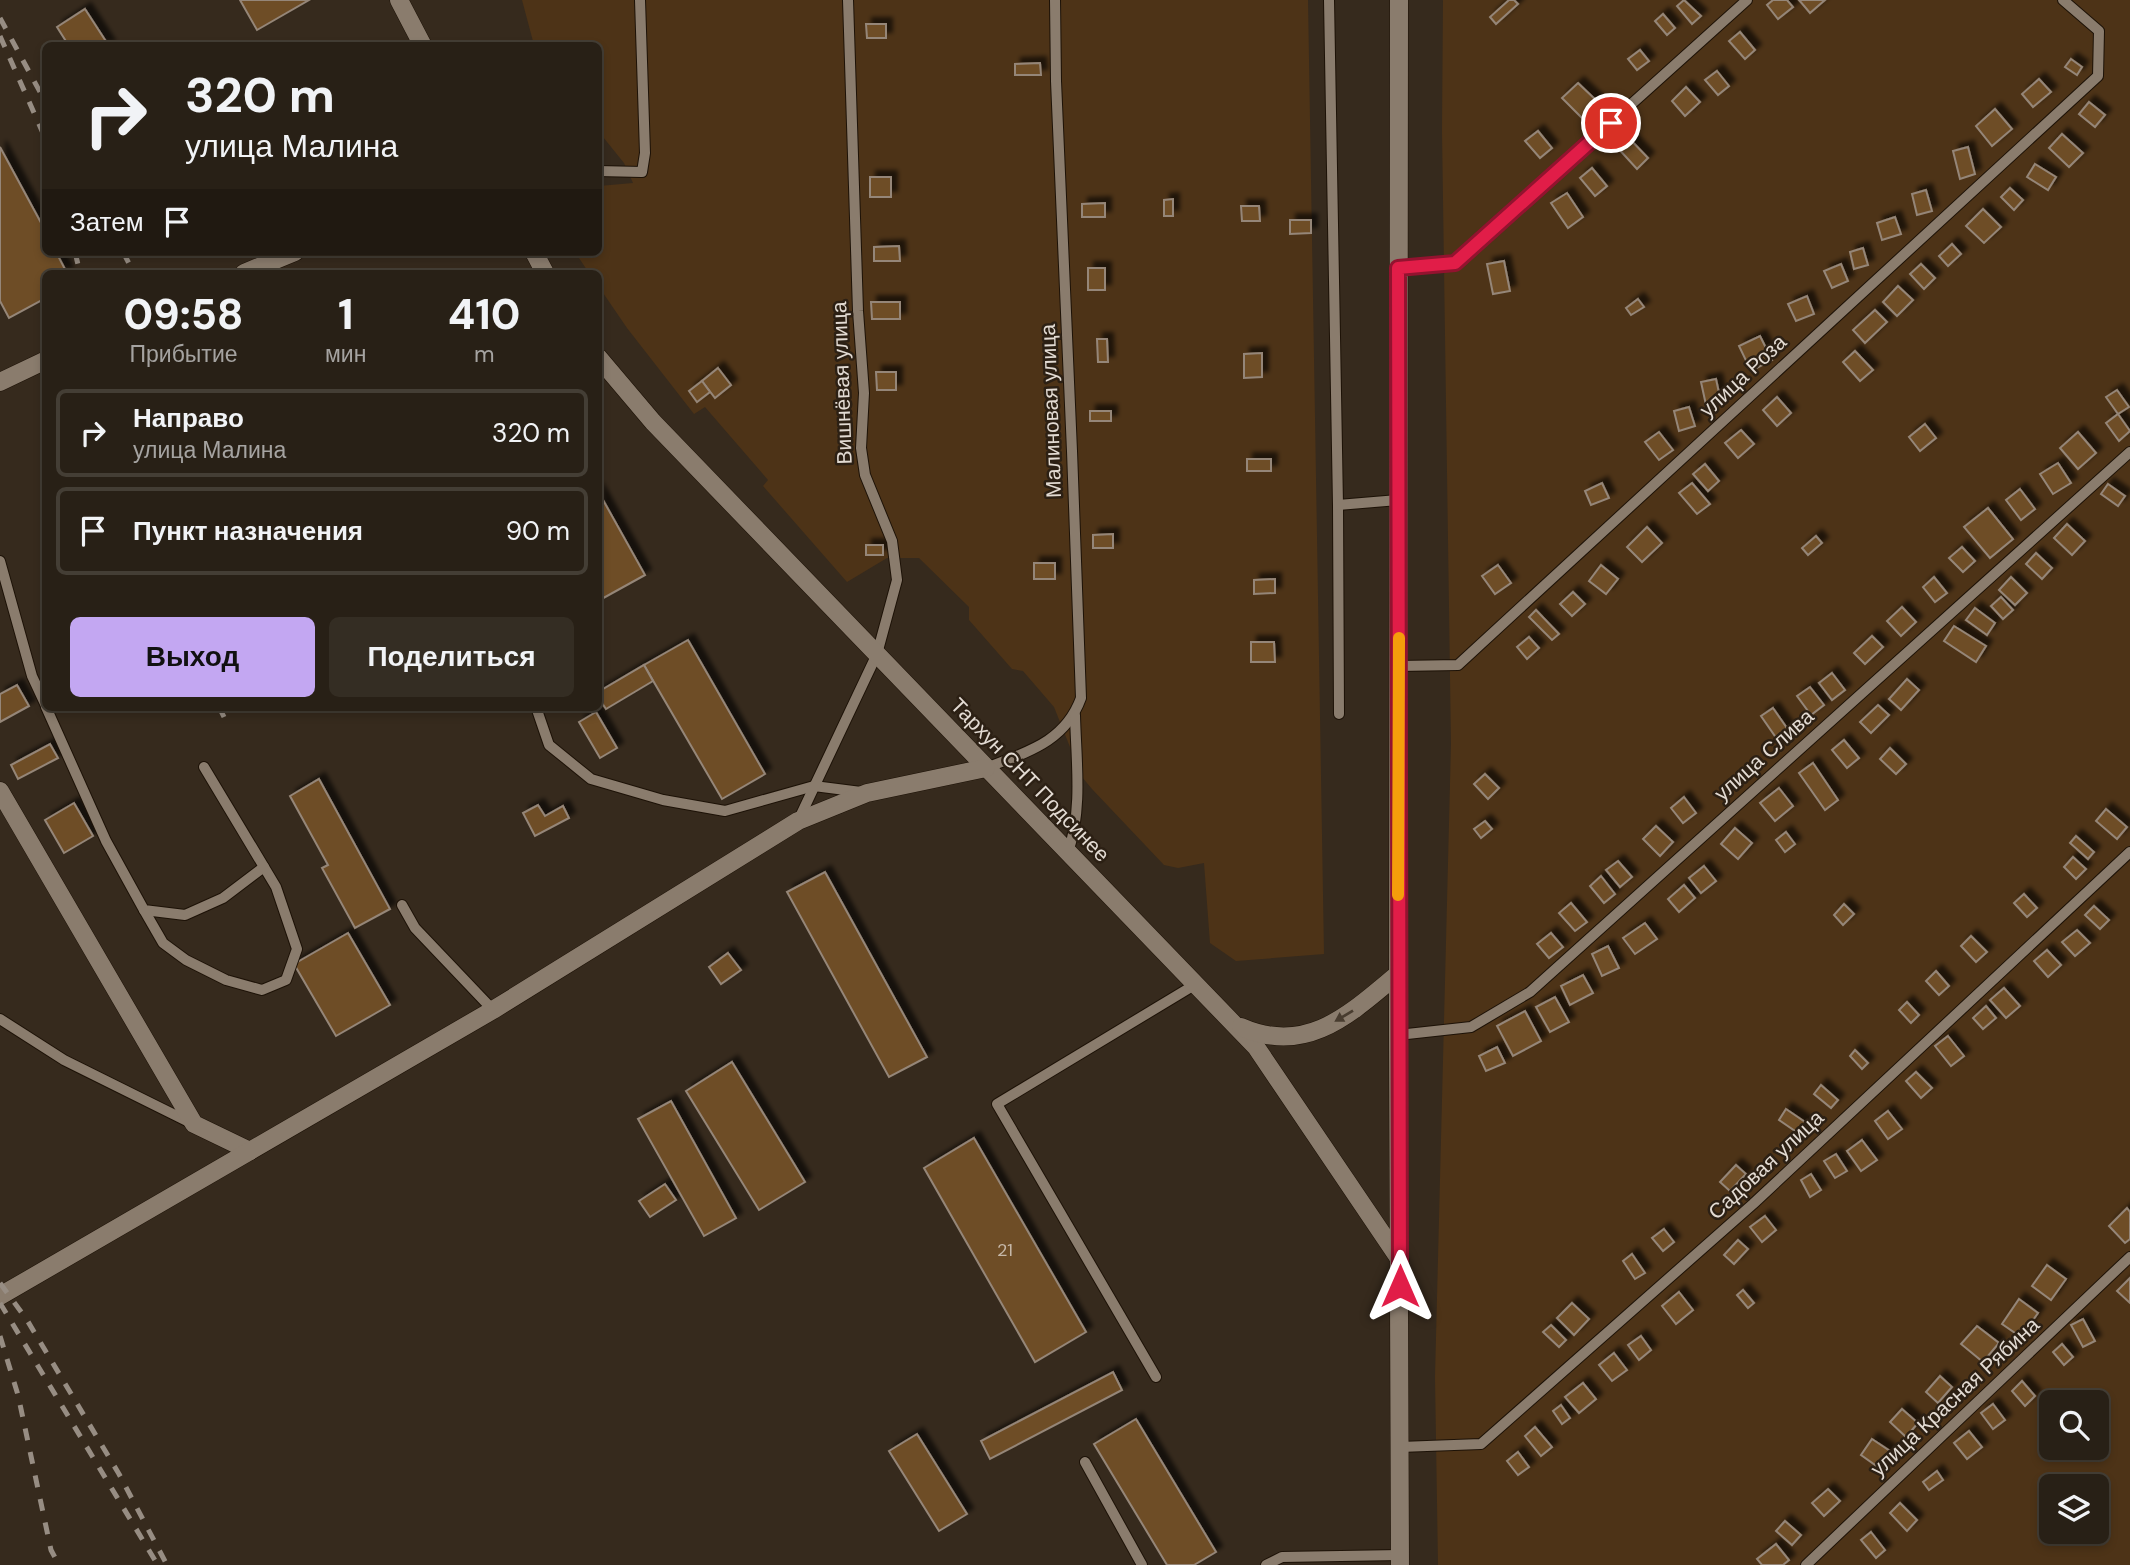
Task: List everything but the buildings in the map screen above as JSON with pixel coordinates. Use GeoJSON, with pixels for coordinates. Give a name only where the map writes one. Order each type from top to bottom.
{"type":"FeatureCollection","features":[{"type":"Feature","properties":{"kind":"street"},"geometry":{"type":"LineString","coordinates":[[399,0],[422,42]]}},
{"type":"Feature","properties":{"kind":"street"},"geometry":{"type":"LineString","coordinates":[[1399,0],[1400,1560]]}},
{"type":"Feature","properties":{"kind":"street"},"geometry":{"type":"LineString","coordinates":[[251,270],[285,256]]}},
{"type":"Feature","properties":{"kind":"street"},"geometry":{"type":"LineString","coordinates":[[0,382],[42,362]]}},
{"type":"Feature","properties":{"kind":"street","name":"Тархун СНТ Подсинее"},"geometry":{"type":"LineString","coordinates":[[602,362],[653,422],[1256,1047],[1400,1260]]}},
{"type":"Feature","properties":{"kind":"street"},"geometry":{"type":"LineString","coordinates":[[0,1296],[493,1010],[798,821],[867,793],[986,768]]}},
{"type":"Feature","properties":{"kind":"street"},"geometry":{"type":"LineString","coordinates":[[0,791],[194,1124],[250,1151]]}},
{"type":"Feature","properties":{"kind":"street"},"geometry":{"type":"LineString","coordinates":[[1235,1024],[1260,1036],[1290,1038],[1321,1030],[1359,1007],[1398,974]]}},
{"type":"Feature","properties":{"kind":"lane"},"geometry":{"type":"LineString","coordinates":[[602,171],[642,172],[645,153],[640,0]]}},
{"type":"Feature","properties":{"kind":"lane","name":"Вишнёвая улица"},"geometry":{"type":"LineString","coordinates":[[798,821],[877,654],[897,572],[892,541],[865,475],[861,448],[864,393],[858,311],[848,0]]}},
{"type":"Feature","properties":{"kind":"lane","name":"Малиновая улица"},"geometry":{"type":"LineString","coordinates":[[1055,0],[1055,81],[1081,698],[1074,715],[1076,806],[1073,839],[1068,852]]}},
{"type":"Feature","properties":{"kind":"lane"},"geometry":{"type":"LineString","coordinates":[[1329,0],[1339,714]]}},
{"type":"Feature","properties":{"kind":"lane"},"geometry":{"type":"LineString","coordinates":[[1398,268],[1455,263],[1746,0]]}},
{"type":"Feature","properties":{"kind":"lane","name":"улица Роза"},"geometry":{"type":"LineString","coordinates":[[1399,666],[1458,665],[2098,76],[2099,31],[2063,0]]}},
{"type":"Feature","properties":{"kind":"lane","name":"улица Слива"},"geometry":{"type":"LineString","coordinates":[[1398,1035],[1471,1027],[1530,992],[2130,452]]}},
{"type":"Feature","properties":{"kind":"lane"},"geometry":{"type":"LineString","coordinates":[[1338,505],[1398,500]]}},
{"type":"Feature","properties":{"kind":"lane"},"geometry":{"type":"LineString","coordinates":[[0,561],[32,676],[42,698]]}},
{"type":"Feature","properties":{"kind":"lane"},"geometry":{"type":"LineString","coordinates":[[48,711],[106,841],[163,943],[186,960],[226,980],[262,990],[286,980],[297,949],[276,887],[204,767]]}},
{"type":"Feature","properties":{"kind":"lane"},"geometry":{"type":"LineString","coordinates":[[537,711],[549,745],[591,779],[663,800],[725,811],[814,786],[867,793]]}},
{"type":"Feature","properties":{"kind":"lane"},"geometry":{"type":"LineString","coordinates":[[986,768],[1033,750],[1062,731],[1074,715]]}},
{"type":"Feature","properties":{"kind":"lane","name":"Садовая улица"},"geometry":{"type":"LineString","coordinates":[[1400,1447],[1481,1444],[1753,1204],[2130,852]]}},
{"type":"Feature","properties":{"kind":"lane"},"geometry":{"type":"LineString","coordinates":[[144,909],[185,915],[223,898],[264,867]]}},
{"type":"Feature","properties":{"kind":"lane"},"geometry":{"type":"LineString","coordinates":[[402,905],[415,928],[493,1010]]}},
{"type":"Feature","properties":{"kind":"lane"},"geometry":{"type":"LineString","coordinates":[[1156,1377],[997,1104],[1196,984]]}},
{"type":"Feature","properties":{"kind":"lane"},"geometry":{"type":"LineString","coordinates":[[0,1018],[64,1060],[194,1124]]}},
{"type":"Feature","properties":{"kind":"lane","name":"улица Красная Рябина"},"geometry":{"type":"LineString","coordinates":[[1806,1565],[2130,1257]]}},
{"type":"Feature","properties":{"kind":"lane"},"geometry":{"type":"LineString","coordinates":[[1085,1462],[1142,1565]]}},
{"type":"Feature","properties":{"kind":"lane"},"geometry":{"type":"LineString","coordinates":[[1266,1565],[1282,1557],[1400,1560]]}},
{"type":"Feature","properties":{"kind":"shaded area"},"geometry":{"type":"Polygon","coordinates":[[[522,0],[1308,0],[1324,954],[1236,961],[1210,943],[1204,863],[1178,868],[1164,865],[1092,789],[1082,777],[1054,707],[1023,671],[1012,669],[969,620],[969,607],[919,558],[887,558],[847,582],[763,486],[768,480],[705,407],[694,414],[602,291],[602,270],[587,270],[578,256],[602,256],[602,186],[633,183],[624,163],[602,136],[602,42],[533,42],[522,0]]]}},
{"type":"Feature","properties":{"kind":"shaded area"},"geometry":{"type":"Polygon","coordinates":[[[1443,0],[2130,0],[2130,1565],[1438,1565],[1435,1377],[1451,744],[1442,131],[1443,0]]]}},
{"type":"Feature","properties":{"kind":"railway"},"geometry":{"type":"LineString","coordinates":[[0,18],[42,96]]}},
{"type":"Feature","properties":{"kind":"railway"},"geometry":{"type":"LineString","coordinates":[[0,36],[42,131]]}},
{"type":"Feature","properties":{"kind":"railway"},"geometry":{"type":"LineString","coordinates":[[76,256],[79,270]]}},
{"type":"Feature","properties":{"kind":"railway"},"geometry":{"type":"LineString","coordinates":[[125,256],[132,270]]}},
{"type":"Feature","properties":{"kind":"railway"},"geometry":{"type":"LineString","coordinates":[[221,711],[224,717]]}},
{"type":"Feature","properties":{"kind":"railway"},"geometry":{"type":"LineString","coordinates":[[0,1283],[27,1320],[119,1474],[167,1565]]}},
{"type":"Feature","properties":{"kind":"railway"},"geometry":{"type":"LineString","coordinates":[[0,1303],[156,1562]]}},
{"type":"Feature","properties":{"kind":"railway"},"geometry":{"type":"LineString","coordinates":[[0,1336],[18,1395],[51,1550],[59,1565]]}},
{"type":"Feature","properties":{"kind":"slow traffic"},"geometry":{"type":"LineString","coordinates":[[1398,895],[1399,638]]}},
{"type":"Feature","properties":{"kind":"route"},"geometry":{"type":"LineString","coordinates":[[1400,1286],[1398,268],[1455,263],[1611,123]]}}]}
